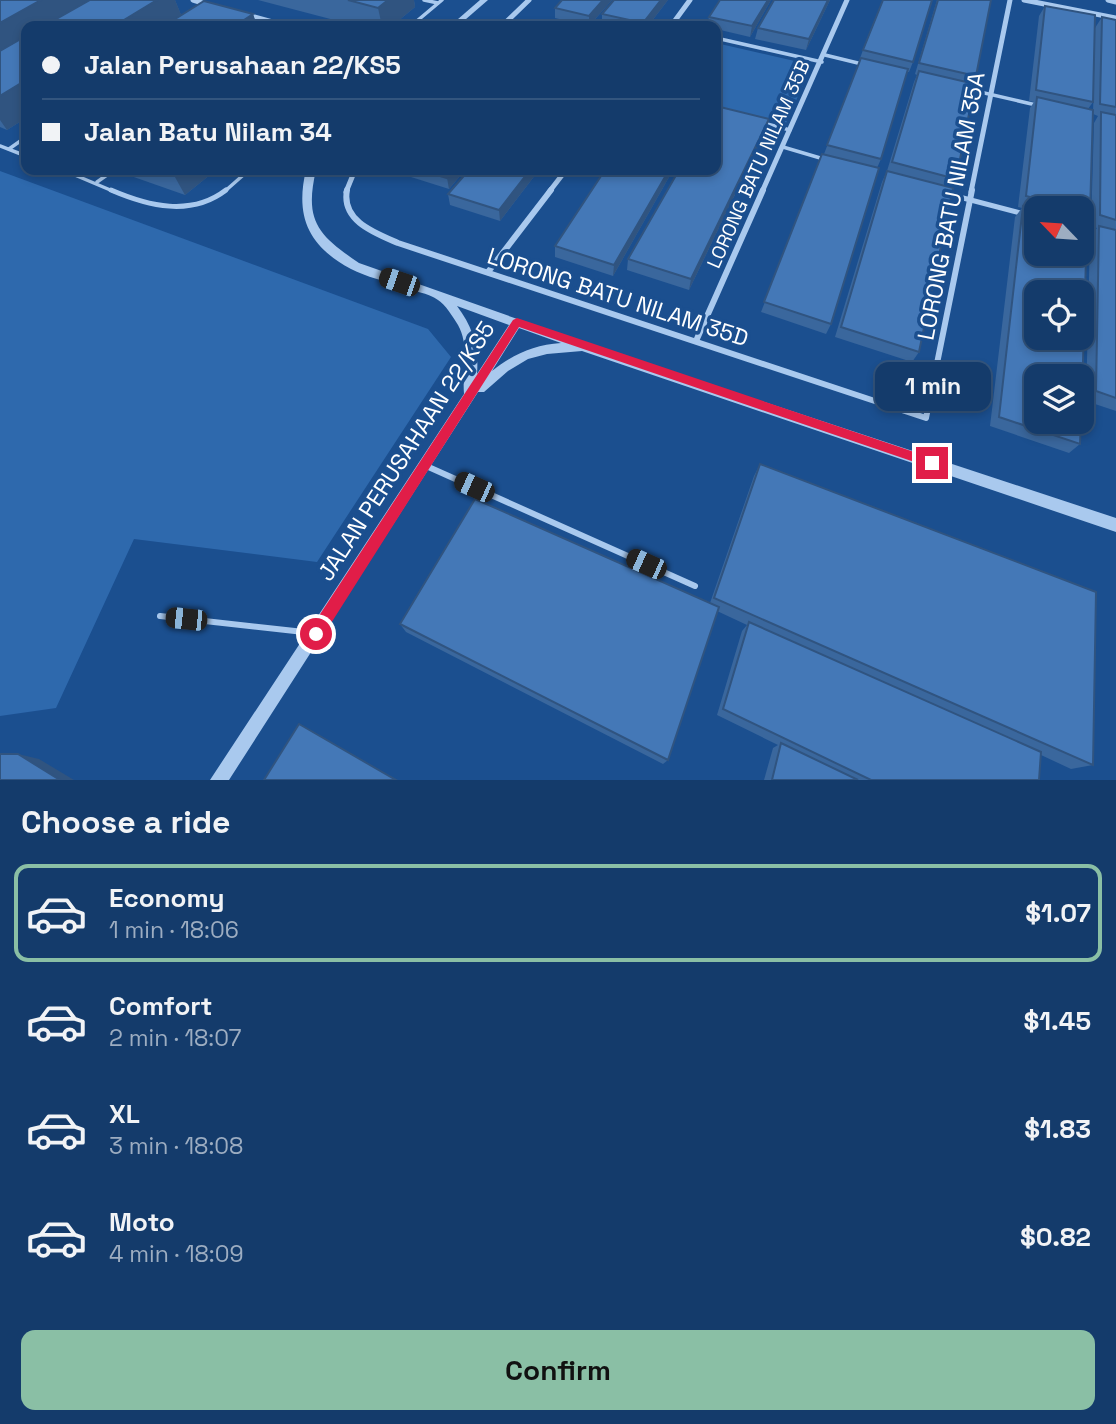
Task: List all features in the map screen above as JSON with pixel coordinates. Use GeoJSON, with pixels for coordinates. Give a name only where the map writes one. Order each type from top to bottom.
{"type":"FeatureCollection","features":[{"type":"Feature","properties":{"kind":"street"},"geometry":{"type":"LineString","coordinates":[[193,0],[220,8]]}},
{"type":"Feature","properties":{"kind":"street"},"geometry":{"type":"LineString","coordinates":[[460,21],[484,0]]}},
{"type":"Feature","properties":{"kind":"street"},"geometry":{"type":"LineString","coordinates":[[507,21],[528,0]]}},
{"type":"Feature","properties":{"kind":"street"},"geometry":{"type":"LineString","coordinates":[[675,21],[690,0]]}},
{"type":"Feature","properties":{"kind":"street","name":"LORONG BATU NILAM 35B"},"geometry":{"type":"LineString","coordinates":[[696,341],[822,62],[847,0]]}},
{"type":"Feature","properties":{"kind":"street","name":"LORONG BATU NILAM 35A"},"geometry":{"type":"LineString","coordinates":[[926,418],[1010,0]]}},
{"type":"Feature","properties":{"kind":"street"},"geometry":{"type":"LineString","coordinates":[[1024,0],[1116,18]]}},
{"type":"Feature","properties":{"kind":"street"},"geometry":{"type":"LineString","coordinates":[[1108,0],[1116,2]]}},
{"type":"Feature","properties":{"kind":"street"},"geometry":{"type":"LineString","coordinates":[[233,12],[268,21]]}},
{"type":"Feature","properties":{"kind":"street"},"geometry":{"type":"LineString","coordinates":[[310,175],[305,190],[308,215],[314,232],[326,247],[355,266],[590,349],[1116,525]]}},
{"type":"Feature","properties":{"kind":"street","name":"LORONG BATU NILAM 35D"},"geometry":{"type":"LineString","coordinates":[[352,175],[346,184],[347,209],[354,220],[369,231],[398,243],[926,418]]}},
{"type":"Feature","properties":{"kind":"street"},"geometry":{"type":"LineString","coordinates":[[488,272],[562,175]]}},
{"type":"Feature","properties":{"kind":"street"},"geometry":{"type":"LineString","coordinates":[[443,297],[463,317],[471,339],[469,397]]}},
{"type":"Feature","properties":{"kind":"street","name":"JALAN PERUSAHAAN 22/KS5"},"geometry":{"type":"LineString","coordinates":[[219,780],[517,323]]}},
{"type":"Feature","properties":{"kind":"street"},"geometry":{"type":"LineString","coordinates":[[469,397],[505,366],[525,354],[548,347],[590,349]]}},
{"type":"Feature","properties":{"kind":"lane"},"geometry":{"type":"LineString","coordinates":[[424,0],[440,2]]}},
{"type":"Feature","properties":{"kind":"lane"},"geometry":{"type":"LineString","coordinates":[[417,21],[440,2]]}},
{"type":"Feature","properties":{"kind":"lane"},"geometry":{"type":"LineString","coordinates":[[721,39],[822,62]]}},
{"type":"Feature","properties":{"kind":"lane"},"geometry":{"type":"LineString","coordinates":[[825,55],[876,67]]}},
{"type":"Feature","properties":{"kind":"lane"},"geometry":{"type":"LineString","coordinates":[[965,89],[1041,106]]}},
{"type":"Feature","properties":{"kind":"lane"},"geometry":{"type":"LineString","coordinates":[[753,120],[790,130]]}},
{"type":"Feature","properties":{"kind":"lane"},"geometry":{"type":"LineString","coordinates":[[9,149],[21,141]]}},
{"type":"Feature","properties":{"kind":"lane"},"geometry":{"type":"LineString","coordinates":[[0,146],[21,154]]}},
{"type":"Feature","properties":{"kind":"lane"},"geometry":{"type":"LineString","coordinates":[[783,147],[836,162]]}},
{"type":"Feature","properties":{"kind":"lane"},"geometry":{"type":"LineString","coordinates":[[76,175],[148,202],[176,208],[199,205],[216,198],[243,175]]}},
{"type":"Feature","properties":{"kind":"lane"},"geometry":{"type":"LineString","coordinates":[[97,183],[107,175]]}},
{"type":"Feature","properties":{"kind":"lane"},"geometry":{"type":"LineString","coordinates":[[943,192],[1024,214]]}},
{"type":"Feature","properties":{"kind":"lane"},"geometry":{"type":"LineString","coordinates":[[1094,233],[1104,236]]}},
{"type":"Feature","properties":{"kind":"lane"},"geometry":{"type":"LineString","coordinates":[[425,465],[695,586]]}},
{"type":"Feature","properties":{"kind":"lane"},"geometry":{"type":"LineString","coordinates":[[160,616],[316,634]]}},
{"type":"Feature","properties":{"kind":"shaded area"},"geometry":{"type":"Polygon","coordinates":[[[721,44],[812,65],[786,123],[721,107],[721,44]]]}},
{"type":"Feature","properties":{"kind":"shaded area"},"geometry":{"type":"Polygon","coordinates":[[[0,171],[428,329],[451,357],[317,562],[134,539],[56,708],[0,716],[0,171]]]}},
{"type":"Feature","properties":{"kind":"building"},"geometry":{"type":"Polygon","coordinates":[[[0,0],[41,0],[0,23],[0,0]]]}},
{"type":"Feature","properties":{"kind":"building"},"geometry":{"type":"Polygon","coordinates":[[[90,0],[157,0],[122,21],[53,21],[90,0]]]}},
{"type":"Feature","properties":{"kind":"building"},"geometry":{"type":"Polygon","coordinates":[[[348,0],[388,0],[378,8],[348,0]]]}},
{"type":"Feature","properties":{"kind":"building"},"geometry":{"type":"Polygon","coordinates":[[[562,0],[603,0],[589,16],[555,8],[562,0]]]}},
{"type":"Feature","properties":{"kind":"building"},"geometry":{"type":"Polygon","coordinates":[[[614,0],[661,0],[645,21],[602,14],[614,0]]]}},
{"type":"Feature","properties":{"kind":"building"},"geometry":{"type":"Polygon","coordinates":[[[720,0],[768,0],[752,26],[709,17],[720,0]]]}},
{"type":"Feature","properties":{"kind":"building"},"geometry":{"type":"Polygon","coordinates":[[[774,0],[828,0],[809,39],[758,28],[774,0]]]}},
{"type":"Feature","properties":{"kind":"building"},"geometry":{"type":"Polygon","coordinates":[[[883,0],[932,0],[913,62],[863,50],[883,0]]]}},
{"type":"Feature","properties":{"kind":"building"},"geometry":{"type":"Polygon","coordinates":[[[938,0],[991,0],[976,76],[919,63],[938,0]]]}},
{"type":"Feature","properties":{"kind":"building"},"geometry":{"type":"Polygon","coordinates":[[[204,1],[253,14],[242,21],[172,21],[204,1]]]}},
{"type":"Feature","properties":{"kind":"building"},"geometry":{"type":"Polygon","coordinates":[[[1045,6],[1095,15],[1093,102],[1036,90],[1045,6]]]}},
{"type":"Feature","properties":{"kind":"building"},"geometry":{"type":"Polygon","coordinates":[[[1102,17],[1116,20],[1116,107],[1100,104],[1102,17]]]}},
{"type":"Feature","properties":{"kind":"building"},"geometry":{"type":"Polygon","coordinates":[[[21,39],[21,83],[0,96],[0,51],[21,39]]]}},
{"type":"Feature","properties":{"kind":"building"},"geometry":{"type":"Polygon","coordinates":[[[861,58],[908,69],[881,159],[827,145],[861,58]]]}},
{"type":"Feature","properties":{"kind":"building"},"geometry":{"type":"Polygon","coordinates":[[[919,71],[975,84],[956,179],[892,162],[919,71]]]}},
{"type":"Feature","properties":{"kind":"building"},"geometry":{"type":"Polygon","coordinates":[[[1037,97],[1093,110],[1090,196],[1026,196],[1037,97]]]}},
{"type":"Feature","properties":{"kind":"building"},"geometry":{"type":"Polygon","coordinates":[[[721,107],[769,119],[691,279],[628,259],[676,175],[721,175],[721,107]]]}},
{"type":"Feature","properties":{"kind":"building"},"geometry":{"type":"Polygon","coordinates":[[[1101,112],[1116,115],[1116,220],[1100,215],[1101,112]]]}},
{"type":"Feature","properties":{"kind":"building"},"geometry":{"type":"Polygon","coordinates":[[[822,154],[879,168],[831,324],[764,302],[822,154]]]}},
{"type":"Feature","properties":{"kind":"building"},"geometry":{"type":"Polygon","coordinates":[[[887,171],[953,188],[919,352],[841,327],[887,171]]]}},
{"type":"Feature","properties":{"kind":"building"},"geometry":{"type":"Polygon","coordinates":[[[465,175],[526,175],[499,210],[448,194],[465,175]]]}},
{"type":"Feature","properties":{"kind":"building"},"geometry":{"type":"Polygon","coordinates":[[[602,175],[666,175],[614,265],[555,246],[602,175]]]}},
{"type":"Feature","properties":{"kind":"building"},"geometry":{"type":"Polygon","coordinates":[[[1023,206],[1024,266],[1086,266],[1085,280],[1024,280],[1024,350],[1083,350],[1083,364],[1024,364],[1024,425],[999,417],[1023,206]]]}},
{"type":"Feature","properties":{"kind":"building"},"geometry":{"type":"Polygon","coordinates":[[[1099,226],[1116,230],[1116,398],[1096,391],[1099,226]]]}},
{"type":"Feature","properties":{"kind":"building"},"geometry":{"type":"Polygon","coordinates":[[[1050,434],[1080,434],[1080,444],[1050,434]]]}},
{"type":"Feature","properties":{"kind":"building"},"geometry":{"type":"Polygon","coordinates":[[[760,464],[1096,592],[1093,765],[714,598],[760,464]]]}},
{"type":"Feature","properties":{"kind":"building"},"geometry":{"type":"Polygon","coordinates":[[[475,499],[719,607],[668,760],[400,624],[475,499]]]}},
{"type":"Feature","properties":{"kind":"building"},"geometry":{"type":"Polygon","coordinates":[[[749,622],[1041,752],[1039,780],[871,780],[723,709],[749,622]]]}},
{"type":"Feature","properties":{"kind":"building"},"geometry":{"type":"Polygon","coordinates":[[[299,724],[396,780],[264,780],[299,724]]]}},
{"type":"Feature","properties":{"kind":"building"},"geometry":{"type":"Polygon","coordinates":[[[781,743],[858,780],[772,780],[781,743]]]}},
{"type":"Feature","properties":{"kind":"building"},"geometry":{"type":"Polygon","coordinates":[[[0,754],[18,754],[60,780],[0,780],[0,754]]]}},
{"type":"Feature","properties":{"kind":"route"},"geometry":{"type":"LineString","coordinates":[[316,634],[517,323],[932,463]]}}]}
